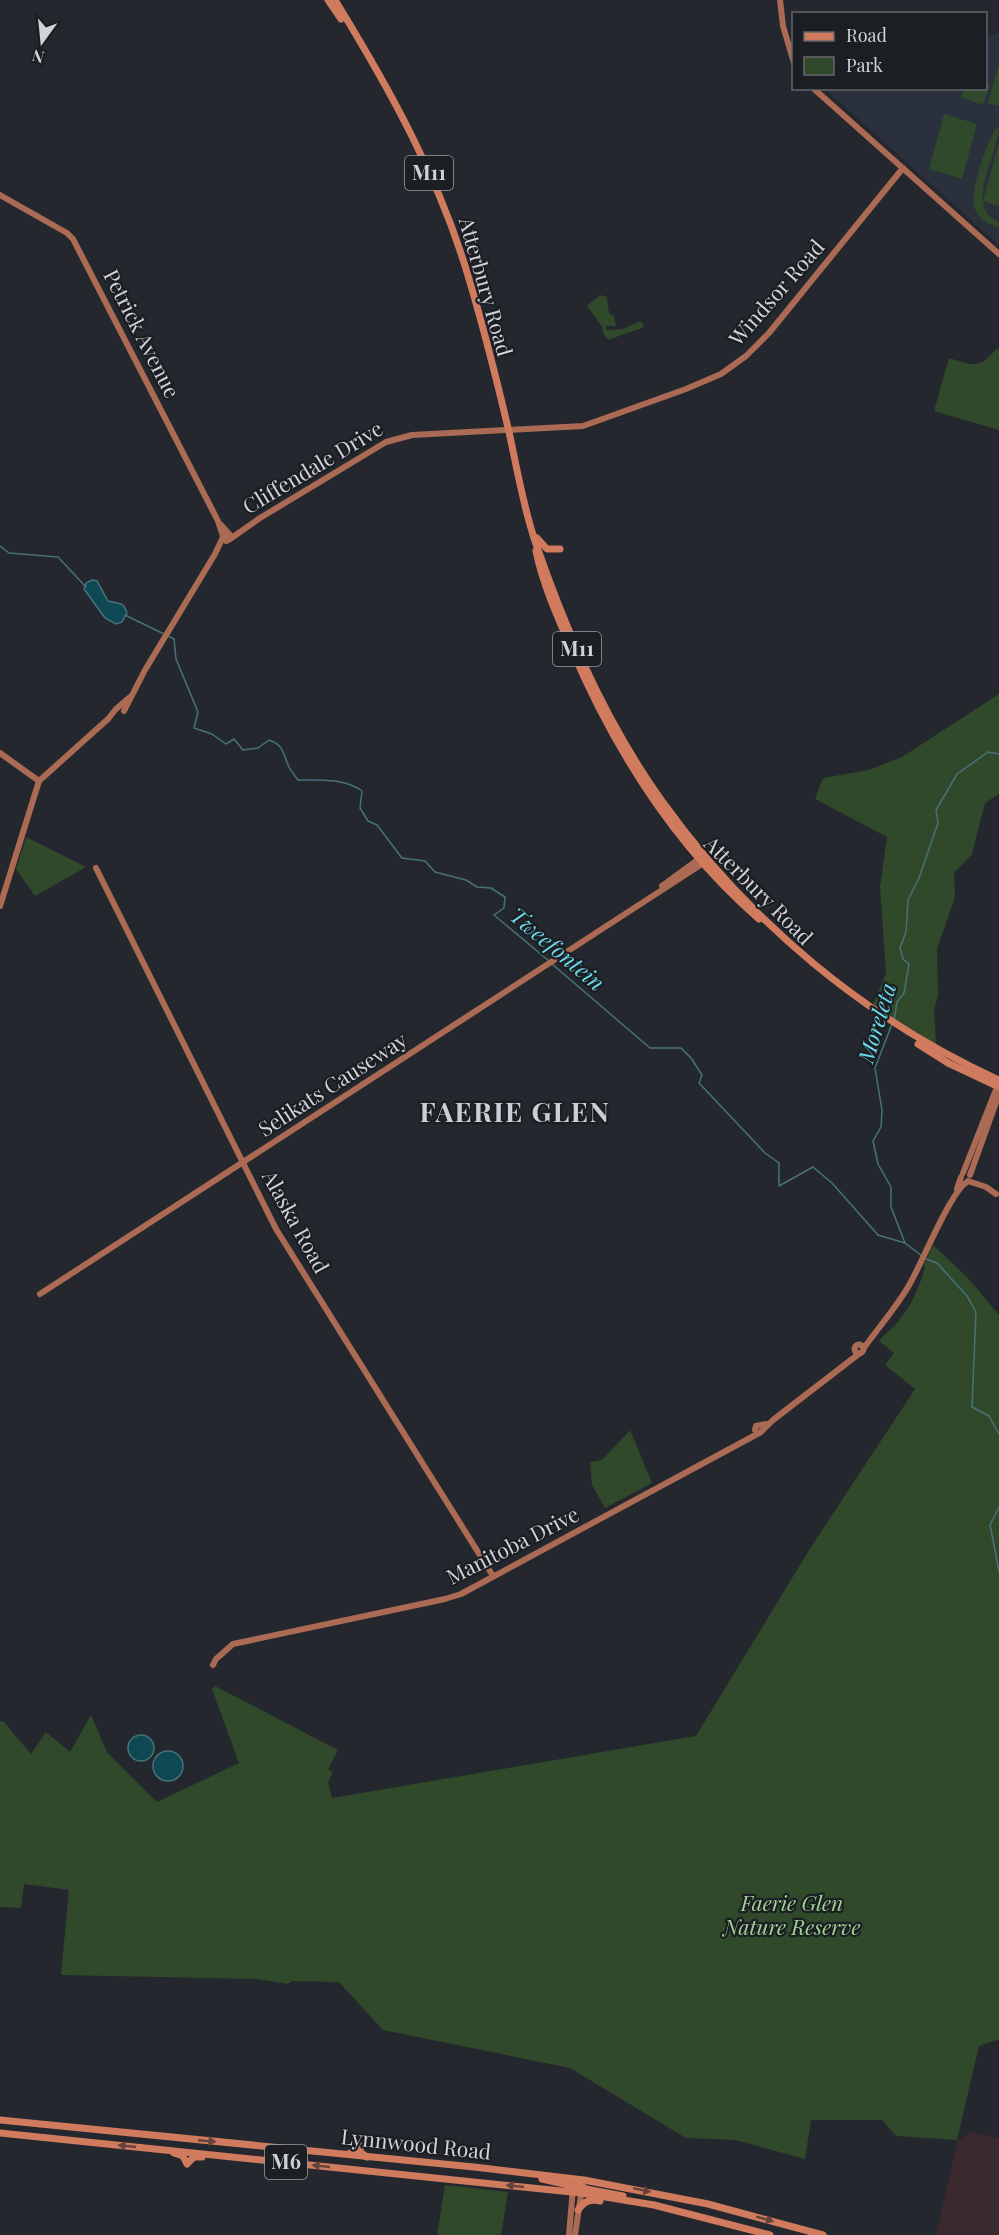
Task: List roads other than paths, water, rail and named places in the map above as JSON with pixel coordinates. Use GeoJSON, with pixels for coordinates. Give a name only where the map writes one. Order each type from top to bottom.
{"type":"FeatureCollection","features":[{"type":"Feature","properties":{"kind":"main road","name":"Atterbury Road"},"geometry":{"type":"LineString","coordinates":[[328,0],[367,55]]}},
{"type":"Feature","properties":{"kind":"main road","name":"Atterbury Road"},"geometry":{"type":"LineString","coordinates":[[335,0],[405,123],[443,204],[468,276],[536,543],[587,671],[620,733],[661,800],[705,856],[763,917],[825,973],[881,1018]]}},
{"type":"Feature","properties":{"kind":"main road"},"geometry":{"type":"LineString","coordinates":[[532,531],[545,549],[560,549]]}},
{"type":"Feature","properties":{"kind":"main road","name":"Atterbury Road"},"geometry":{"type":"LineString","coordinates":[[536,543],[538,561],[548,591],[588,688],[657,804],[700,861],[739,902],[835,987],[904,1033],[999,1086]]}},
{"type":"Feature","properties":{"kind":"main road","name":"Lynnwood Road"},"geometry":{"type":"LineString","coordinates":[[0,2120],[474,2167],[578,2186],[699,2202],[823,2235]]}},
{"type":"Feature","properties":{"kind":"main road","name":"Lynnwood Road"},"geometry":{"type":"LineString","coordinates":[[0,2133],[415,2175],[578,2186],[770,2235]]}},
{"type":"Feature","properties":{"kind":"main road"},"geometry":{"type":"LineString","coordinates":[[347,2155],[355,2151],[359,2145],[362,2153],[367,2157]]}},
{"type":"Feature","properties":{"kind":"main road"},"geometry":{"type":"LineString","coordinates":[[151,2148],[181,2154],[187,2164],[198,2156],[250,2161],[267,2159]]}},
{"type":"Feature","properties":{"kind":"main road"},"geometry":{"type":"LineString","coordinates":[[358,2156],[359,2162],[364,2166],[415,2175]]}},
{"type":"Feature","properties":{"kind":"main road"},"geometry":{"type":"LineString","coordinates":[[578,2210],[581,2205],[590,2200],[685,2213]]}},
{"type":"Feature","properties":{"kind":"street"},"geometry":{"type":"LineString","coordinates":[[780,0],[783,26],[792,56]]}},
{"type":"Feature","properties":{"kind":"street"},"geometry":{"type":"LineString","coordinates":[[815,90],[999,255]]}},
{"type":"Feature","properties":{"kind":"street","name":"Windsor Road"},"geometry":{"type":"LineString","coordinates":[[508,430],[583,426],[721,374],[746,356],[769,333],[903,168]]}},
{"type":"Feature","properties":{"kind":"street","name":"Petrick Avenue"},"geometry":{"type":"LineString","coordinates":[[0,195],[67,233],[73,239],[227,536]]}},
{"type":"Feature","properties":{"kind":"street","name":"Cliffendale Drive"},"geometry":{"type":"LineString","coordinates":[[39,781],[119,711],[130,697],[227,536],[243,529],[390,440],[412,435],[508,430]]}},
{"type":"Feature","properties":{"kind":"street"},"geometry":{"type":"LineString","coordinates":[[0,753],[39,781],[0,906]]}},
{"type":"Feature","properties":{"kind":"street","name":"Selikats Causeway"},"geometry":{"type":"LineString","coordinates":[[40,1294],[643,902],[700,861]]}},
{"type":"Feature","properties":{"kind":"street","name":"Alaska Road"},"geometry":{"type":"LineString","coordinates":[[96,868],[287,1247],[493,1576]]}},
{"type":"Feature","properties":{"kind":"street","name":"Manitoba Drive"},"geometry":{"type":"LineString","coordinates":[[213,1665],[216,1659],[233,1644],[449,1598],[682,1476],[771,1422],[850,1361],[870,1339],[903,1294],[967,1177],[999,1086]]}},
{"type":"Feature","properties":{"kind":"street"},"geometry":{"type":"LineString","coordinates":[[967,1177],[998,1192]]}},
{"type":"Feature","properties":{"kind":"street"},"geometry":{"type":"LineString","coordinates":[[574,2235],[578,2210],[578,2186]]}},
{"type":"Feature","properties":{"kind":"street"},"geometry":{"type":"LineString","coordinates":[[568,2235],[578,2186]]}},
{"type":"Feature","properties":{"kind":"water"},"geometry":{"type":"Polygon","coordinates":[[[92,580],[97,581],[108,601],[124,606],[127,613],[122,622],[116,624],[105,618],[84,589],[86,583],[92,580]]]}},
{"type":"Feature","properties":{"kind":"water"},"geometry":{"type":"Polygon","coordinates":[[[141,1735],[150,1739],[154,1748],[150,1757],[141,1761],[132,1757],[128,1748],[132,1739],[141,1735]]]}},
{"type":"Feature","properties":{"kind":"water"},"geometry":{"type":"Polygon","coordinates":[[[168,1751],[179,1755],[183,1766],[179,1777],[168,1781],[157,1777],[153,1766],[157,1755],[168,1751]]]}},
{"type":"Feature","properties":{"kind":"waterway","name":"Tweefontein"},"geometry":{"type":"LineString","coordinates":[[0,546],[9,553],[58,557],[86,587]]}},
{"type":"Feature","properties":{"kind":"waterway","name":"Tweefontein"},"geometry":{"type":"LineString","coordinates":[[125,615],[164,634]]}},
{"type":"Feature","properties":{"kind":"waterway","name":"Tweefontein"},"geometry":{"type":"LineString","coordinates":[[168,636],[174,639],[176,659],[198,712],[194,728],[212,734],[226,744],[234,739],[243,750],[258,748],[269,740],[280,747],[298,780],[339,782],[362,791],[360,808],[368,821],[377,825],[402,858],[425,861],[435,872],[466,880],[477,887],[491,888],[505,897],[504,908],[494,915],[549,961]]}},
{"type":"Feature","properties":{"kind":"waterway","name":"Moreleta"},"geometry":{"type":"LineString","coordinates":[[894,1020],[897,1002],[904,993],[909,964],[903,959],[900,948],[906,932],[908,900],[919,878],[938,823],[936,810],[957,774],[988,752],[999,754]]}},
{"type":"Feature","properties":{"kind":"waterway","name":"Tweefontein"},"geometry":{"type":"LineString","coordinates":[[552,964],[650,1048],[681,1048],[702,1075],[699,1083],[765,1153],[779,1163],[779,1186],[813,1167],[832,1183],[878,1235],[905,1243]]}},
{"type":"Feature","properties":{"kind":"waterway","name":"Moreleta"},"geometry":{"type":"LineString","coordinates":[[892,1024],[875,1068],[882,1110],[881,1127],[873,1141],[878,1164],[891,1187],[891,1207],[905,1243],[922,1256]]}},
{"type":"Feature","properties":{"kind":"waterway","name":"Moreleta"},"geometry":{"type":"LineString","coordinates":[[926,1259],[937,1263],[967,1296],[976,1312],[972,1407],[989,1416],[999,1434]]}},
{"type":"Feature","properties":{"kind":"waterway","name":"Moreleta"},"geometry":{"type":"LineString","coordinates":[[999,1507],[990,1525],[999,1571]]}},
{"type":"Feature","properties":{"kind":"district","name":"FAERIE GLEN"},"geometry":{"type":"Point","coordinates":[515,1113]}},
{"type":"Feature","properties":{"kind":"park label","name":"Faerie Glen Nature Reserve"},"geometry":{"type":"Point","coordinates":[792,1916]}}]}
